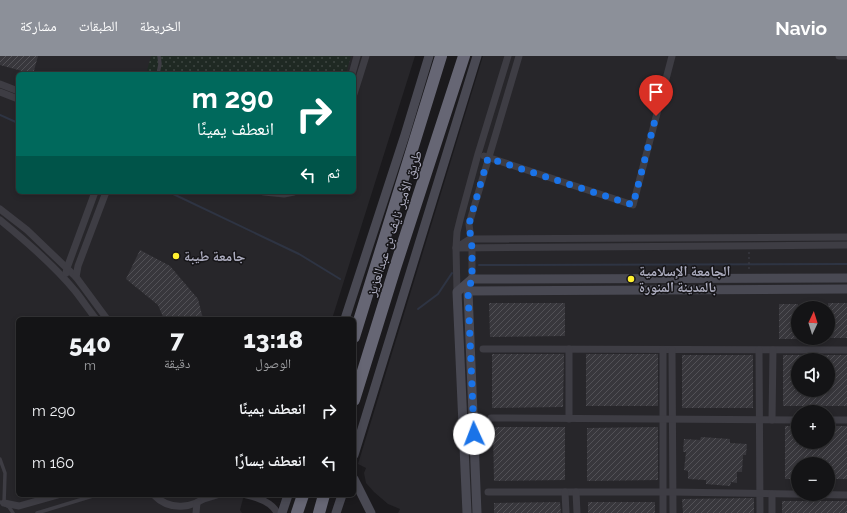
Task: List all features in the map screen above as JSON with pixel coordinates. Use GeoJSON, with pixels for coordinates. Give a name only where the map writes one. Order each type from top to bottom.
{"type":"FeatureCollection","features":[{"type":"Feature","properties":{"kind":"highway","name":"طريق الأمير نايف بن عبدالعزيز"},"geometry":{"type":"LineString","coordinates":[[356,331],[441,56]]}},
{"type":"Feature","properties":{"kind":"highway","name":"طريق الأمير نايف بن عبدالعزيز"},"geometry":{"type":"LineString","coordinates":[[356,394],[464,56]]}},
{"type":"Feature","properties":{"kind":"highway"},"geometry":{"type":"LineString","coordinates":[[297,513],[302,497]]}},
{"type":"Feature","properties":{"kind":"highway"},"geometry":{"type":"LineString","coordinates":[[319,513],[323,497]]}},
{"type":"Feature","properties":{"kind":"main road"},"geometry":{"type":"LineString","coordinates":[[346,317],[429,56]]}},
{"type":"Feature","properties":{"kind":"main road"},"geometry":{"type":"LineString","coordinates":[[466,91],[472,56]]}},
{"type":"Feature","properties":{"kind":"main road"},"geometry":{"type":"LineString","coordinates":[[356,448],[477,56]]}},
{"type":"Feature","properties":{"kind":"main road"},"geometry":{"type":"LineString","coordinates":[[467,513],[457,292],[472,279],[847,278]]}},
{"type":"Feature","properties":{"kind":"main road"},"geometry":{"type":"LineString","coordinates":[[477,513],[468,291],[847,289]]}},
{"type":"Feature","properties":{"kind":"main road"},"geometry":{"type":"LineString","coordinates":[[356,483],[371,513]]}},
{"type":"Feature","properties":{"kind":"main road"},"geometry":{"type":"LineString","coordinates":[[282,513],[287,497]]}},
{"type":"Feature","properties":{"kind":"main road"},"geometry":{"type":"LineString","coordinates":[[336,513],[341,497]]}},
{"type":"Feature","properties":{"kind":"street"},"geometry":{"type":"LineString","coordinates":[[353,72],[357,56]]}},
{"type":"Feature","properties":{"kind":"street"},"geometry":{"type":"LineString","coordinates":[[356,88],[366,56]]}},
{"type":"Feature","properties":{"kind":"street"},"geometry":{"type":"LineString","coordinates":[[508,56],[478,154],[457,232],[457,292],[468,291],[472,279],[472,248],[469,224],[519,56]]}},
{"type":"Feature","properties":{"kind":"street"},"geometry":{"type":"LineString","coordinates":[[478,154],[633,205],[672,56]]}},
{"type":"Feature","properties":{"kind":"street"},"geometry":{"type":"LineString","coordinates":[[839,56],[847,56]]}},
{"type":"Feature","properties":{"kind":"street"},"geometry":{"type":"LineString","coordinates":[[0,84],[16,90]]}},
{"type":"Feature","properties":{"kind":"street"},"geometry":{"type":"LineString","coordinates":[[0,92],[16,98]]}},
{"type":"Feature","properties":{"kind":"street"},"geometry":{"type":"LineString","coordinates":[[66,281],[67,268],[95,194]]}},
{"type":"Feature","properties":{"kind":"street"},"geometry":{"type":"LineString","coordinates":[[76,278],[78,266],[105,194]]}},
{"type":"Feature","properties":{"kind":"street"},"geometry":{"type":"LineString","coordinates":[[0,209],[27,230],[67,268],[106,317]]}},
{"type":"Feature","properties":{"kind":"street"},"geometry":{"type":"LineString","coordinates":[[0,220],[28,242],[66,281],[94,317]]}},
{"type":"Feature","properties":{"kind":"street"},"geometry":{"type":"LineString","coordinates":[[456,248],[470,239],[847,237]]}},
{"type":"Feature","properties":{"kind":"street"},"geometry":{"type":"LineString","coordinates":[[456,248],[847,245]]}},
{"type":"Feature","properties":{"kind":"street"},"geometry":{"type":"LineString","coordinates":[[483,348],[847,350]]}},
{"type":"Feature","properties":{"kind":"street"},"geometry":{"type":"LineString","coordinates":[[569,349],[569,419]]}},
{"type":"Feature","properties":{"kind":"street"},"geometry":{"type":"LineString","coordinates":[[663,350],[663,513]]}},
{"type":"Feature","properties":{"kind":"street"},"geometry":{"type":"LineString","coordinates":[[672,350],[673,513]]}},
{"type":"Feature","properties":{"kind":"street"},"geometry":{"type":"LineString","coordinates":[[759,350],[760,513]]}},
{"type":"Feature","properties":{"kind":"street"},"geometry":{"type":"LineString","coordinates":[[772,420],[773,350]]}},
{"type":"Feature","properties":{"kind":"street"},"geometry":{"type":"LineString","coordinates":[[491,418],[791,420]]}},
{"type":"Feature","properties":{"kind":"street"},"geometry":{"type":"LineString","coordinates":[[835,420],[847,420]]}},
{"type":"Feature","properties":{"kind":"street"},"geometry":{"type":"LineString","coordinates":[[488,492],[673,492],[847,495]]}},
{"type":"Feature","properties":{"kind":"street"},"geometry":{"type":"LineString","coordinates":[[565,492],[566,513]]}},
{"type":"Feature","properties":{"kind":"street"},"geometry":{"type":"LineString","coordinates":[[576,492],[577,513]]}},
{"type":"Feature","properties":{"kind":"street"},"geometry":{"type":"LineString","coordinates":[[772,494],[772,513]]}},
{"type":"Feature","properties":{"kind":"street"},"geometry":{"type":"LineString","coordinates":[[2,503],[19,506],[51,497]]}},
{"type":"Feature","properties":{"kind":"street"},"geometry":{"type":"LineString","coordinates":[[156,497],[165,503],[176,506],[186,506],[202,499]]}},
{"type":"Feature","properties":{"kind":"street"},"geometry":{"type":"LineString","coordinates":[[255,497],[275,508],[277,513]]}},
{"type":"Feature","properties":{"kind":"street"},"geometry":{"type":"LineString","coordinates":[[196,513],[202,499]]}},
{"type":"Feature","properties":{"kind":"street"},"geometry":{"type":"LineString","coordinates":[[176,506],[180,513]]}},
{"type":"Feature","properties":{"kind":"lane"},"geometry":{"type":"LineString","coordinates":[[158,72],[160,64],[159,56]]}},
{"type":"Feature","properties":{"kind":"lane"},"geometry":{"type":"LineString","coordinates":[[66,281],[76,278]]}},
{"type":"Feature","properties":{"kind":"lane"},"geometry":{"type":"LineString","coordinates":[[0,459],[5,473],[2,503],[9,507],[13,513]]}},
{"type":"Feature","properties":{"kind":"lane"},"geometry":{"type":"LineString","coordinates":[[37,513],[89,497]]}},
{"type":"Feature","properties":{"kind":"path"},"geometry":{"type":"LineString","coordinates":[[749,257],[749,274]]}},
{"type":"Feature","properties":{"kind":"shaded area","name":"جامعة طيبة"},"geometry":{"type":"Polygon","coordinates":[[[0,56],[415,56],[333,317],[16,317],[16,497],[243,497],[240,510],[242,513],[0,513],[0,56]]]}},
{"type":"Feature","properties":{"kind":"shaded area"},"geometry":{"type":"Polygon","coordinates":[[[151,56],[351,56],[347,72],[147,72],[151,56]]]}},
{"type":"Feature","properties":{"kind":"shaded area","name":"الجامعة الإسلامية بالمدينة المنورة"},"geometry":{"type":"Polygon","coordinates":[[[483,56],[847,56],[847,513],[398,513],[400,509],[388,504],[366,483],[364,473],[366,468],[358,464],[483,56]]]}},
{"type":"Feature","properties":{"kind":"building"},"geometry":{"type":"Polygon","coordinates":[[[0,56],[38,56],[34,72],[26,72],[0,65],[0,56]]]}},
{"type":"Feature","properties":{"kind":"building"},"geometry":{"type":"Polygon","coordinates":[[[140,250],[170,266],[198,299],[202,317],[163,317],[158,305],[126,279],[140,250]]]}},
{"type":"Feature","properties":{"kind":"building"},"geometry":{"type":"Polygon","coordinates":[[[489,303],[565,303],[565,336],[490,337],[489,303]]]}},
{"type":"Feature","properties":{"kind":"building"},"geometry":{"type":"Polygon","coordinates":[[[835,303],[847,303],[847,338],[835,338],[835,303]]]}},
{"type":"Feature","properties":{"kind":"building"},"geometry":{"type":"Polygon","coordinates":[[[779,304],[791,304],[791,339],[779,339],[779,304]]]}},
{"type":"Feature","properties":{"kind":"building"},"geometry":{"type":"Polygon","coordinates":[[[492,354],[564,354],[563,407],[492,408],[492,354]]]}},
{"type":"Feature","properties":{"kind":"building"},"geometry":{"type":"Polygon","coordinates":[[[586,354],[658,354],[658,406],[586,406],[586,354]]]}},
{"type":"Feature","properties":{"kind":"building"},"geometry":{"type":"Polygon","coordinates":[[[682,355],[753,355],[753,408],[682,408],[682,355]]]}},
{"type":"Feature","properties":{"kind":"building"},"geometry":{"type":"Polygon","coordinates":[[[783,355],[791,355],[791,397],[835,397],[835,355],[847,355],[847,406],[783,406],[783,355]]]}},
{"type":"Feature","properties":{"kind":"building"},"geometry":{"type":"Polygon","coordinates":[[[785,426],[791,426],[791,449],[835,449],[835,426],[847,426],[847,479],[835,479],[835,457],[791,457],[791,479],[785,479],[785,426]]]}},
{"type":"Feature","properties":{"kind":"building"},"geometry":{"type":"Polygon","coordinates":[[[493,427],[565,427],[565,480],[494,481],[493,427]]]}},
{"type":"Feature","properties":{"kind":"building"},"geometry":{"type":"Polygon","coordinates":[[[658,427],[658,480],[587,481],[587,428],[658,427]]]}},
{"type":"Feature","properties":{"kind":"building"},"geometry":{"type":"Polygon","coordinates":[[[701,437],[730,439],[730,443],[747,444],[746,455],[743,455],[742,472],[737,472],[737,483],[731,482],[730,486],[706,484],[706,480],[688,479],[688,471],[684,470],[686,452],[683,452],[684,439],[700,440],[701,437]]]}},
{"type":"Feature","properties":{"kind":"building"},"geometry":{"type":"Polygon","coordinates":[[[754,498],[754,513],[683,513],[682,499],[754,498]]]}},
{"type":"Feature","properties":{"kind":"building"},"geometry":{"type":"Polygon","coordinates":[[[782,501],[847,501],[847,513],[782,513],[782,501]]]}},
{"type":"Feature","properties":{"kind":"building"},"geometry":{"type":"Polygon","coordinates":[[[560,502],[561,513],[494,513],[494,503],[560,502]]]}},
{"type":"Feature","properties":{"kind":"building"},"geometry":{"type":"Polygon","coordinates":[[[588,502],[655,502],[655,513],[588,513],[588,502]]]}},
{"type":"Feature","properties":{"kind":"waterway"},"geometry":{"type":"LineString","coordinates":[[0,115],[16,122]]}},
{"type":"Feature","properties":{"kind":"waterway"},"geometry":{"type":"LineString","coordinates":[[173,194],[299,254],[340,279]]}},
{"type":"Feature","properties":{"kind":"waterway"},"geometry":{"type":"LineString","coordinates":[[479,265],[847,264]]}},
{"type":"Feature","properties":{"kind":"waterway"},"geometry":{"type":"LineString","coordinates":[[418,309],[438,294],[452,273]]}},
{"type":"Feature","properties":{"kind":"place","name":"جامعة طيبة"},"geometry":{"type":"Point","coordinates":[176,256]}},
{"type":"Feature","properties":{"kind":"place","name":"الجامعة الإسلامية بالمدينة المنورة"},"geometry":{"type":"Point","coordinates":[631,279]}},
{"type":"Feature","properties":{"kind":"route"},"geometry":{"type":"LineString","coordinates":[[474,434],[468,291],[472,279],[472,248],[469,224],[488,158],[633,205],[656,116]]}}]}
